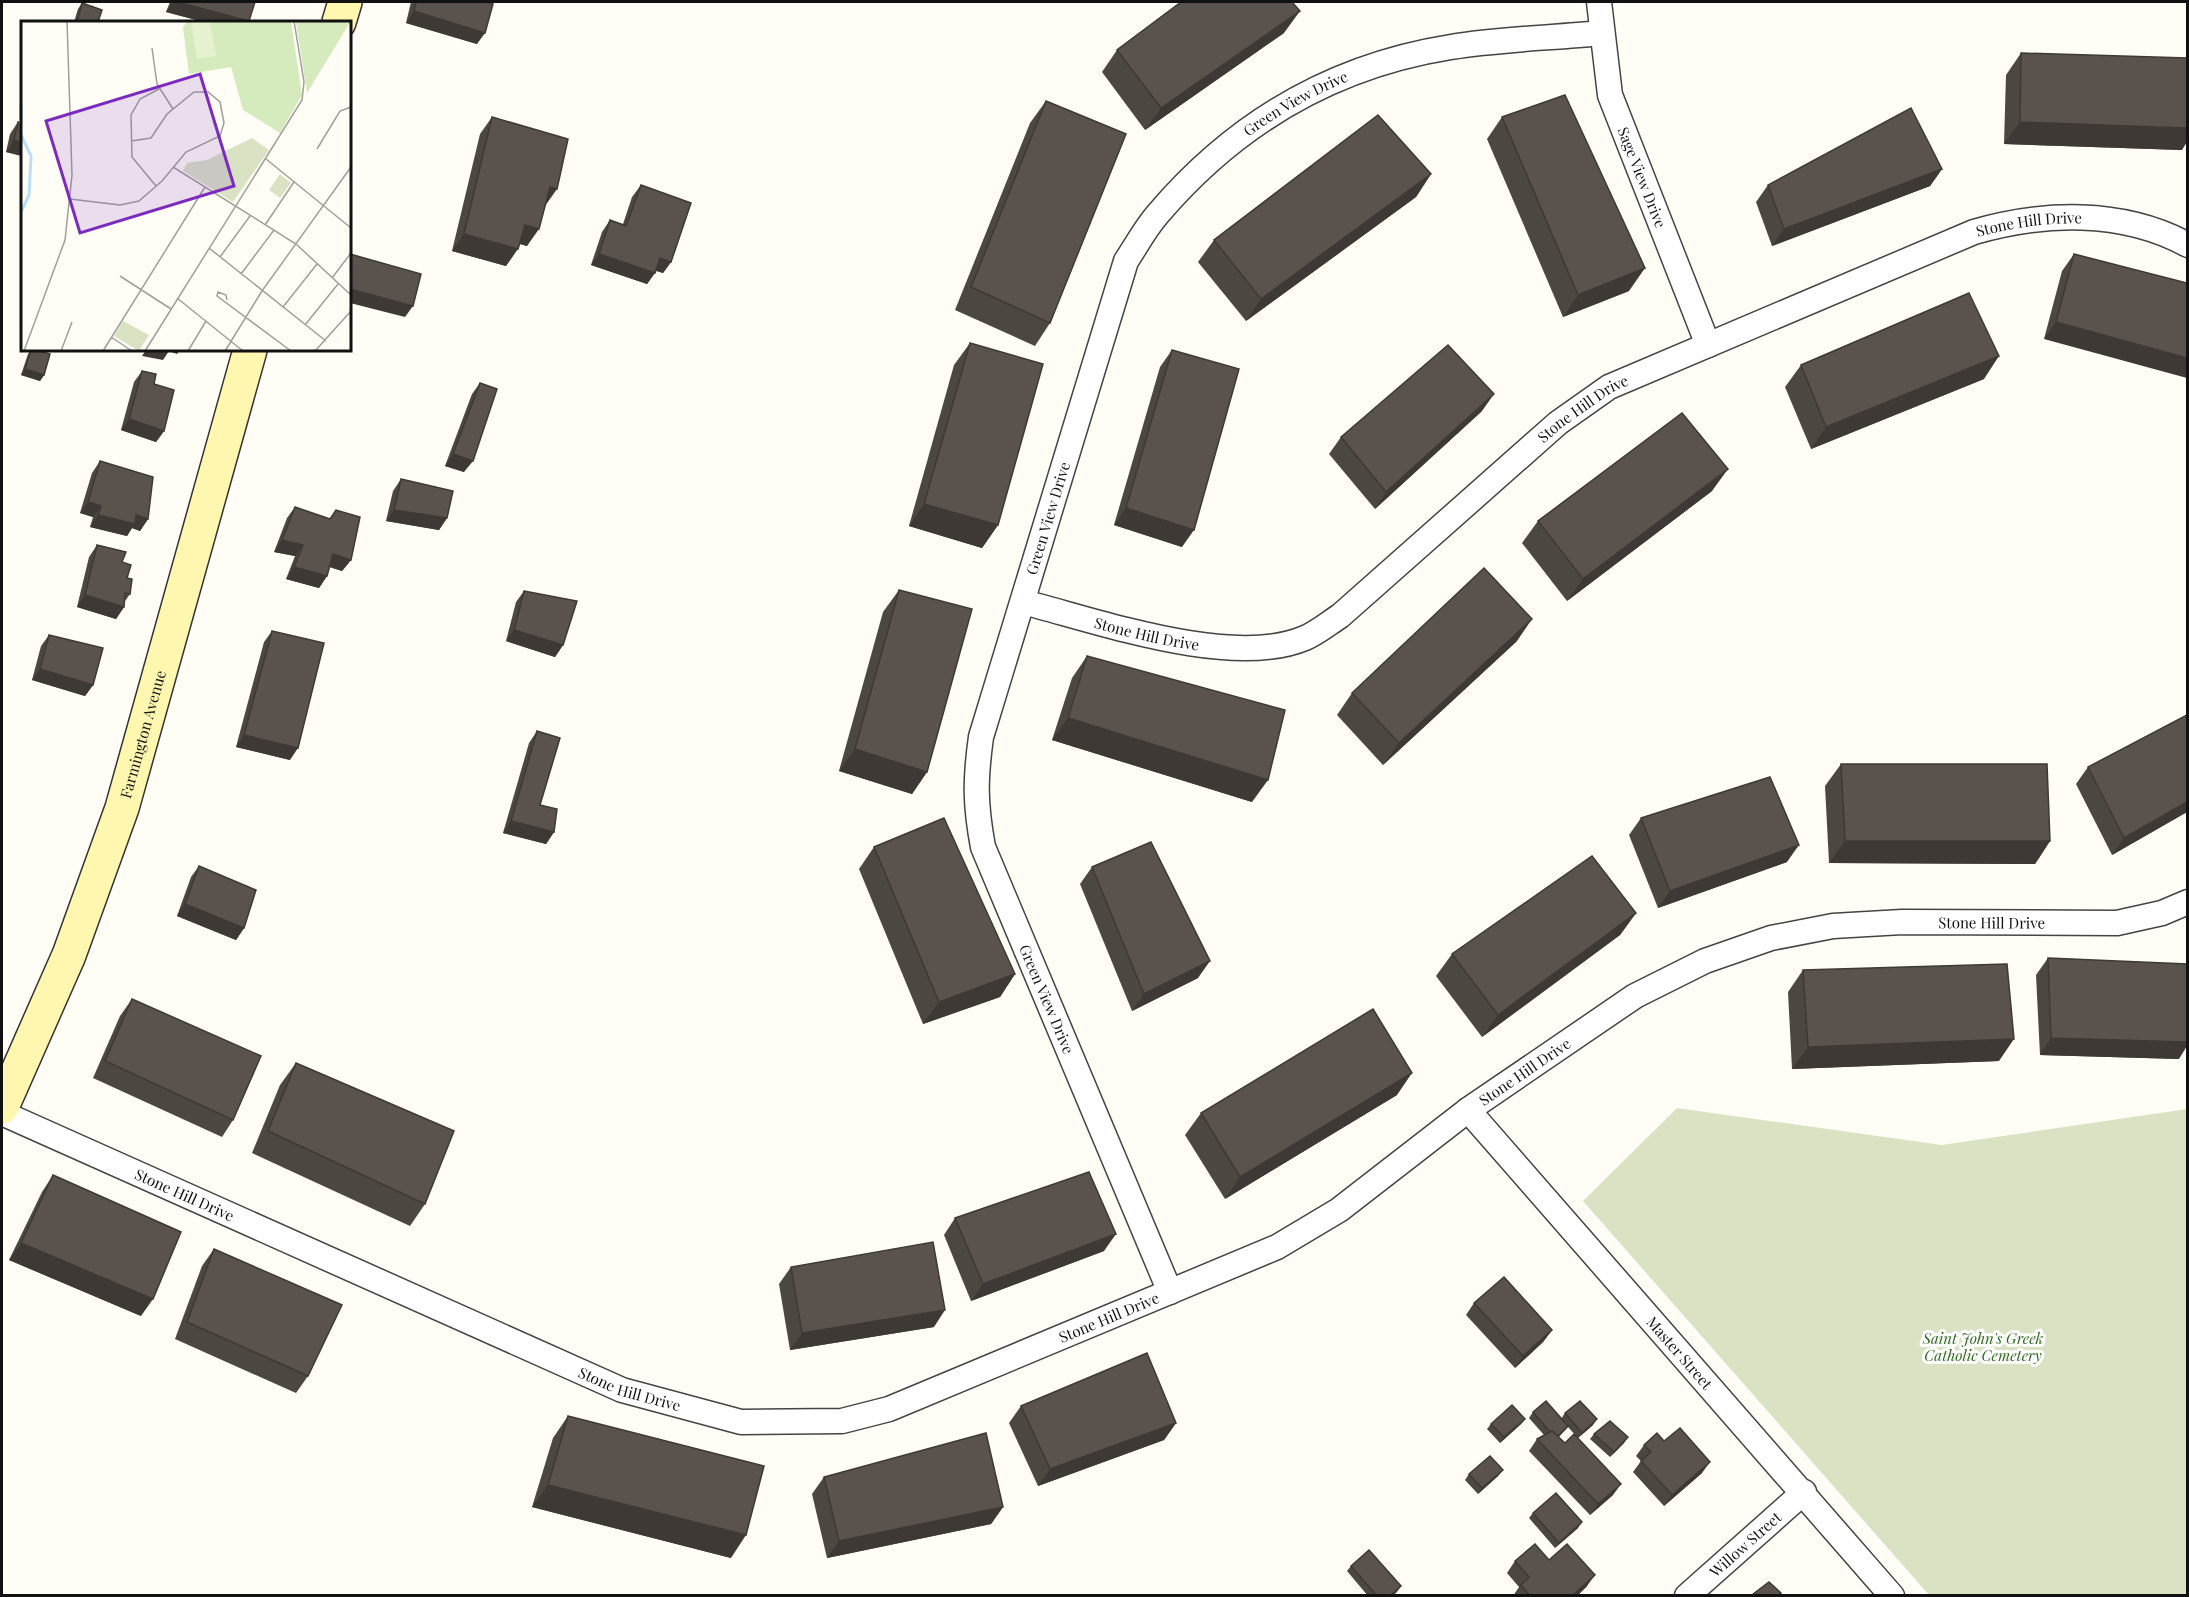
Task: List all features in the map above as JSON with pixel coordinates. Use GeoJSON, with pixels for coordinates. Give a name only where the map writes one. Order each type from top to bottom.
{"type":"FeatureCollection","features":[{"type":"Feature","properties":{"kind":"street"},"geometry":{"type":"LineString","coordinates":[[339,21],[345,2]]}},
{"type":"Feature","properties":{"kind":"street","name":"Sage View Drive"},"geometry":{"type":"LineString","coordinates":[[1599,2],[1610,95],[1707,345]]}},
{"type":"Feature","properties":{"kind":"street","name":"Green View Drive"},"geometry":{"type":"LineString","coordinates":[[1170,1292],[983,847],[975,808],[975,779],[981,737],[1126,261],[1156,216],[1208,162],[1261,118],[1310,90],[1365,67],[1451,47],[1601,33]]}},
{"type":"Feature","properties":{"kind":"street","name":"Stone Hill Drive"},"geometry":{"type":"LineString","coordinates":[[1023,602],[1205,647],[1260,648],[1305,638],[1340,616],[1558,423],[1609,387],[1974,232],[2009,222],[2047,217],[2090,217],[2137,226],[2187,245]]}},
{"type":"Feature","properties":{"kind":"street","name":"Farmington Avenue"},"geometry":{"type":"LineString","coordinates":[[2,1107],[69,955],[122,808],[250,351]]}},
{"type":"Feature","properties":{"kind":"street","name":"Stone Hill Drive"},"geometry":{"type":"LineString","coordinates":[[2,1113],[622,1390],[741,1422],[842,1421],[889,1409],[1277,1246],[1339,1210],[1468,1110],[1635,996],[1705,961],[1771,938],[1833,926],[1902,922],[2117,923],[2162,913],[2187,902]]}},
{"type":"Feature","properties":{"kind":"street","name":"Master Street"},"geometry":{"type":"LineString","coordinates":[[1468,1110],[1804,1492],[1892,1596]]}},
{"type":"Feature","properties":{"kind":"street","name":"Willow Street"},"geometry":{"type":"LineString","coordinates":[[1687,1596],[1804,1492]]}},
{"type":"Feature","properties":{"kind":"green space","name":"Saint John's Greek Catholic Cemetery"},"geometry":{"type":"Polygon","coordinates":[[[1677,1108],[1942,1145],[2187,1109],[2187,1595],[1929,1595],[1583,1201],[1677,1108]]]}},
{"type":"Feature","properties":{"kind":"building"},"geometry":{"type":"Polygon","coordinates":[[[177,2],[255,2],[249,21],[177,2]]]}},
{"type":"Feature","properties":{"kind":"building"},"geometry":{"type":"Polygon","coordinates":[[[416,2],[486,2],[493,4],[485,33],[414,11],[416,2]]]}},
{"type":"Feature","properties":{"kind":"building"},"geometry":{"type":"Polygon","coordinates":[[[1181,2],[1292,2],[1300,11],[1161,108],[1117,50],[1181,2]]]}},
{"type":"Feature","properties":{"kind":"building"},"geometry":{"type":"Polygon","coordinates":[[[82,3],[102,10],[98,21],[77,21],[82,3]]]}},
{"type":"Feature","properties":{"kind":"building"},"geometry":{"type":"Polygon","coordinates":[[[2021,53],[2187,58],[2187,128],[2020,122],[2021,53]]]}},
{"type":"Feature","properties":{"kind":"building"},"geometry":{"type":"Polygon","coordinates":[[[1565,95],[1645,268],[1578,295],[1502,117],[1565,95]]]}},
{"type":"Feature","properties":{"kind":"building"},"geometry":{"type":"Polygon","coordinates":[[[1046,101],[1126,134],[1050,323],[971,287],[1046,101]]]}},
{"type":"Feature","properties":{"kind":"building"},"geometry":{"type":"Polygon","coordinates":[[[1911,108],[1942,169],[1784,229],[1768,185],[1911,108]]]}},
{"type":"Feature","properties":{"kind":"building"},"geometry":{"type":"Polygon","coordinates":[[[1378,115],[1431,174],[1261,299],[1214,240],[1378,115]]]}},
{"type":"Feature","properties":{"kind":"building"},"geometry":{"type":"Polygon","coordinates":[[[492,117],[568,139],[557,189],[550,187],[539,229],[525,225],[518,249],[464,234],[492,117]]]}},
{"type":"Feature","properties":{"kind":"building"},"geometry":{"type":"Polygon","coordinates":[[[18,122],[21,123],[21,143],[14,140],[18,122]]]}},
{"type":"Feature","properties":{"kind":"building"},"geometry":{"type":"Polygon","coordinates":[[[641,185],[691,203],[671,262],[660,258],[655,273],[599,254],[610,220],[626,226],[641,185]]]}},
{"type":"Feature","properties":{"kind":"building"},"geometry":{"type":"Polygon","coordinates":[[[351,254],[421,274],[413,306],[351,289],[351,254]]]}},
{"type":"Feature","properties":{"kind":"building"},"geometry":{"type":"Polygon","coordinates":[[[2074,254],[2187,283],[2187,358],[2056,322],[2074,254]]]}},
{"type":"Feature","properties":{"kind":"building"},"geometry":{"type":"Polygon","coordinates":[[[1969,293],[1999,356],[1826,427],[1801,365],[1969,293]]]}},
{"type":"Feature","properties":{"kind":"building"},"geometry":{"type":"Polygon","coordinates":[[[970,343],[1043,364],[998,525],[924,504],[970,343]]]}},
{"type":"Feature","properties":{"kind":"building"},"geometry":{"type":"Polygon","coordinates":[[[1448,345],[1494,394],[1386,492],[1341,437],[1448,345]]]}},
{"type":"Feature","properties":{"kind":"building"},"geometry":{"type":"Polygon","coordinates":[[[1172,350],[1239,369],[1194,530],[1126,508],[1172,350]]]}},
{"type":"Feature","properties":{"kind":"building"},"geometry":{"type":"Polygon","coordinates":[[[31,351],[50,354],[44,375],[25,369],[31,351]]]}},
{"type":"Feature","properties":{"kind":"building"},"geometry":{"type":"Polygon","coordinates":[[[142,371],[156,374],[154,384],[174,390],[164,431],[129,419],[142,371]]]}},
{"type":"Feature","properties":{"kind":"building"},"geometry":{"type":"Polygon","coordinates":[[[480,383],[497,389],[473,461],[453,454],[480,383]]]}},
{"type":"Feature","properties":{"kind":"building"},"geometry":{"type":"Polygon","coordinates":[[[1682,413],[1728,469],[1583,579],[1538,521],[1682,413]]]}},
{"type":"Feature","properties":{"kind":"building"},"geometry":{"type":"Polygon","coordinates":[[[100,461],[153,477],[148,519],[136,515],[135,524],[98,515],[101,506],[88,502],[100,461]]]}},
{"type":"Feature","properties":{"kind":"building"},"geometry":{"type":"Polygon","coordinates":[[[401,479],[453,491],[447,518],[394,510],[401,479]]]}},
{"type":"Feature","properties":{"kind":"building"},"geometry":{"type":"Polygon","coordinates":[[[295,507],[330,519],[336,510],[360,517],[351,560],[333,554],[327,576],[294,567],[303,545],[282,540],[295,507]]]}},
{"type":"Feature","properties":{"kind":"building"},"geometry":{"type":"Polygon","coordinates":[[[97,545],[126,552],[122,562],[131,565],[127,578],[132,579],[130,594],[125,593],[124,607],[85,595],[97,545]]]}},
{"type":"Feature","properties":{"kind":"building"},"geometry":{"type":"Polygon","coordinates":[[[1484,568],[1532,619],[1399,743],[1352,693],[1484,568]]]}},
{"type":"Feature","properties":{"kind":"building"},"geometry":{"type":"Polygon","coordinates":[[[899,590],[972,609],[927,772],[855,749],[899,590]]]}},
{"type":"Feature","properties":{"kind":"building"},"geometry":{"type":"Polygon","coordinates":[[[524,591],[577,601],[563,645],[514,630],[524,591]]]}},
{"type":"Feature","properties":{"kind":"building"},"geometry":{"type":"Polygon","coordinates":[[[272,631],[324,643],[298,748],[244,735],[272,631]]]}},
{"type":"Feature","properties":{"kind":"building"},"geometry":{"type":"Polygon","coordinates":[[[49,635],[103,648],[93,685],[40,669],[49,635]]]}},
{"type":"Feature","properties":{"kind":"building"},"geometry":{"type":"Polygon","coordinates":[[[1087,656],[1285,710],[1268,780],[1068,718],[1087,656]]]}},
{"type":"Feature","properties":{"kind":"building"},"geometry":{"type":"Polygon","coordinates":[[[2187,715],[2187,802],[2124,838],[2088,767],[2187,715]]]}},
{"type":"Feature","properties":{"kind":"building"},"geometry":{"type":"Polygon","coordinates":[[[537,731],[560,738],[540,805],[557,809],[554,832],[511,821],[537,731]]]}},
{"type":"Feature","properties":{"kind":"building"},"geometry":{"type":"Polygon","coordinates":[[[1841,764],[2047,764],[2050,841],[1845,841],[1841,764]]]}},
{"type":"Feature","properties":{"kind":"building"},"geometry":{"type":"Polygon","coordinates":[[[1770,777],[1799,845],[1670,891],[1641,818],[1770,777]]]}},
{"type":"Feature","properties":{"kind":"building"},"geometry":{"type":"Polygon","coordinates":[[[944,818],[1015,974],[939,1002],[874,847],[944,818]]]}},
{"type":"Feature","properties":{"kind":"building"},"geometry":{"type":"Polygon","coordinates":[[[1151,842],[1210,961],[1144,994],[1092,867],[1151,842]]]}},
{"type":"Feature","properties":{"kind":"building"},"geometry":{"type":"Polygon","coordinates":[[[1592,856],[1636,913],[1498,1015],[1452,954],[1592,856]]]}},
{"type":"Feature","properties":{"kind":"building"},"geometry":{"type":"Polygon","coordinates":[[[199,866],[256,890],[244,928],[185,904],[199,866]]]}},
{"type":"Feature","properties":{"kind":"building"},"geometry":{"type":"Polygon","coordinates":[[[2048,958],[2187,964],[2187,1042],[2051,1038],[2048,958]]]}},
{"type":"Feature","properties":{"kind":"building"},"geometry":{"type":"Polygon","coordinates":[[[2007,964],[2014,1039],[1808,1047],[1803,970],[2007,964]]]}},
{"type":"Feature","properties":{"kind":"building"},"geometry":{"type":"Polygon","coordinates":[[[132,999],[261,1056],[233,1120],[105,1061],[132,999]]]}},
{"type":"Feature","properties":{"kind":"building"},"geometry":{"type":"Polygon","coordinates":[[[1373,1009],[1412,1073],[1240,1177],[1201,1113],[1373,1009]]]}},
{"type":"Feature","properties":{"kind":"building"},"geometry":{"type":"Polygon","coordinates":[[[296,1063],[454,1131],[425,1204],[268,1131],[296,1063]]]}},
{"type":"Feature","properties":{"kind":"building"},"geometry":{"type":"Polygon","coordinates":[[[1089,1172],[1116,1234],[983,1284],[955,1218],[1089,1172]]]}},
{"type":"Feature","properties":{"kind":"building"},"geometry":{"type":"Polygon","coordinates":[[[53,1175],[181,1232],[153,1299],[21,1243],[53,1175]]]}},
{"type":"Feature","properties":{"kind":"building"},"geometry":{"type":"Polygon","coordinates":[[[933,1242],[945,1310],[802,1333],[791,1267],[933,1242]]]}},
{"type":"Feature","properties":{"kind":"building"},"geometry":{"type":"Polygon","coordinates":[[[214,1249],[342,1305],[308,1376],[187,1322],[214,1249]]]}},
{"type":"Feature","properties":{"kind":"building"},"geometry":{"type":"Polygon","coordinates":[[[1504,1277],[1552,1330],[1523,1356],[1474,1303],[1504,1277]]]}},
{"type":"Feature","properties":{"kind":"building"},"geometry":{"type":"Polygon","coordinates":[[[1147,1353],[1176,1423],[1050,1469],[1021,1406],[1147,1353]]]}},
{"type":"Feature","properties":{"kind":"building"},"geometry":{"type":"Polygon","coordinates":[[[1546,1401],[1568,1426],[1558,1436],[1550,1432],[1533,1412],[1546,1401]]]}},
{"type":"Feature","properties":{"kind":"building"},"geometry":{"type":"Polygon","coordinates":[[[1580,1401],[1597,1419],[1582,1433],[1565,1413],[1580,1401]]]}},
{"type":"Feature","properties":{"kind":"building"},"geometry":{"type":"Polygon","coordinates":[[[1512,1405],[1525,1419],[1504,1437],[1491,1424],[1512,1405]]]}},
{"type":"Feature","properties":{"kind":"building"},"geometry":{"type":"Polygon","coordinates":[[[568,1416],[764,1466],[746,1535],[548,1485],[568,1416]]]}},
{"type":"Feature","properties":{"kind":"building"},"geometry":{"type":"Polygon","coordinates":[[[1610,1421],[1628,1437],[1614,1452],[1594,1434],[1610,1421]]]}},
{"type":"Feature","properties":{"kind":"building"},"geometry":{"type":"Polygon","coordinates":[[[1680,1428],[1710,1462],[1672,1495],[1641,1461],[1651,1452],[1644,1445],[1657,1433],[1664,1441],[1680,1428]]]}},
{"type":"Feature","properties":{"kind":"building"},"geometry":{"type":"Polygon","coordinates":[[[1552,1431],[1565,1443],[1574,1434],[1621,1484],[1598,1504],[1537,1439],[1552,1431]]]}},
{"type":"Feature","properties":{"kind":"building"},"geometry":{"type":"Polygon","coordinates":[[[986,1433],[1003,1507],[839,1541],[824,1477],[986,1433]]]}},
{"type":"Feature","properties":{"kind":"building"},"geometry":{"type":"Polygon","coordinates":[[[1490,1456],[1503,1470],[1482,1488],[1469,1474],[1490,1456]]]}},
{"type":"Feature","properties":{"kind":"building"},"geometry":{"type":"Polygon","coordinates":[[[1556,1493],[1582,1522],[1559,1543],[1533,1513],[1556,1493]]]}},
{"type":"Feature","properties":{"kind":"building"},"geometry":{"type":"Polygon","coordinates":[[[1535,1544],[1549,1560],[1567,1544],[1595,1575],[1572,1596],[1530,1596],[1521,1585],[1529,1577],[1515,1561],[1535,1544]]]}},
{"type":"Feature","properties":{"kind":"building"},"geometry":{"type":"Polygon","coordinates":[[[1369,1550],[1401,1586],[1390,1596],[1377,1596],[1351,1566],[1369,1550]]]}},
{"type":"Feature","properties":{"kind":"building"},"geometry":{"type":"Polygon","coordinates":[[[1769,1582],[1781,1593],[1778,1596],[1753,1596],[1753,1594],[1769,1582]]]}}]}
